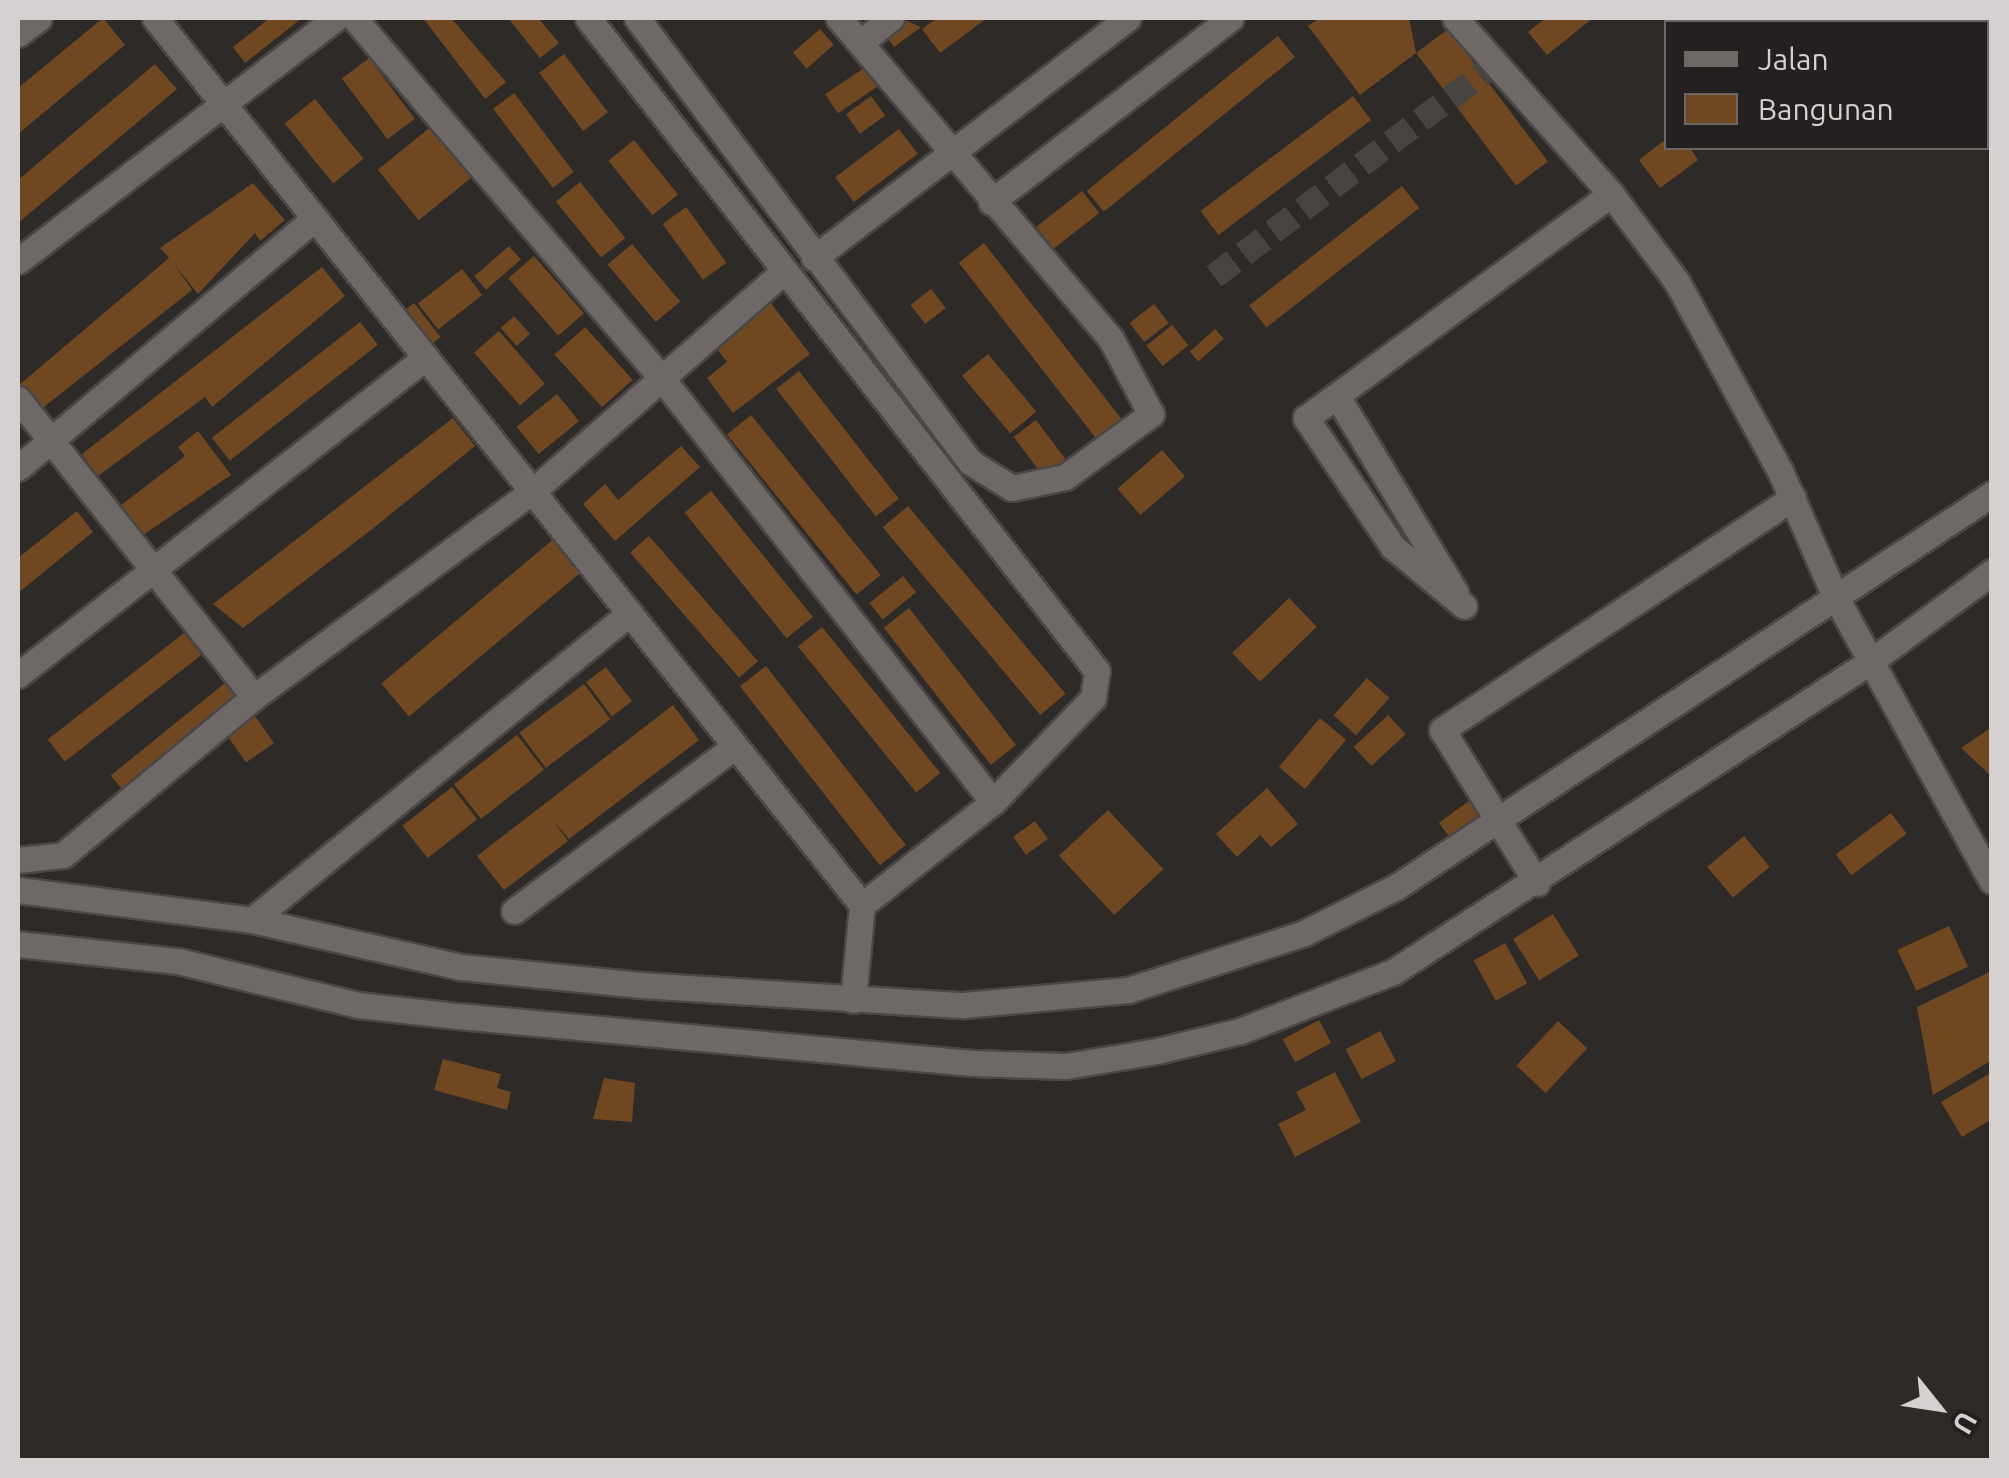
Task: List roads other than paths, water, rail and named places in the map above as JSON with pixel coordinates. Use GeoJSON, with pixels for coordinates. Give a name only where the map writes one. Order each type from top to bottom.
{"type":"FeatureCollection","features":[{"type":"Feature","properties":{"kind":"street"},"geometry":{"type":"LineString","coordinates":[[18,34],[39,18]]}},
{"type":"Feature","properties":{"kind":"street"},"geometry":{"type":"LineString","coordinates":[[155,18],[862,905],[853,1000]]}},
{"type":"Feature","properties":{"kind":"street"},"geometry":{"type":"LineString","coordinates":[[18,262],[336,18]]}},
{"type":"Feature","properties":{"kind":"street"},"geometry":{"type":"LineString","coordinates":[[354,18],[664,381],[993,802]]}},
{"type":"Feature","properties":{"kind":"street"},"geometry":{"type":"LineString","coordinates":[[588,18],[1096,666],[1093,698],[993,802],[862,905]]}},
{"type":"Feature","properties":{"kind":"street"},"geometry":{"type":"LineString","coordinates":[[638,18],[970,462],[1012,488],[1041,486],[1151,414],[1111,339],[951,158],[839,18]]}},
{"type":"Feature","properties":{"kind":"street"},"geometry":{"type":"LineString","coordinates":[[860,42],[890,18]]}},
{"type":"Feature","properties":{"kind":"street"},"geometry":{"type":"LineString","coordinates":[[814,258],[951,158],[1128,18]]}},
{"type":"Feature","properties":{"kind":"street"},"geometry":{"type":"LineString","coordinates":[[992,202],[1231,18]]}},
{"type":"Feature","properties":{"kind":"street"},"geometry":{"type":"LineString","coordinates":[[1454,18],[1611,194],[1678,282],[1793,498],[1839,604],[1869,650],[1992,881]]}},
{"type":"Feature","properties":{"kind":"street"},"geometry":{"type":"LineString","coordinates":[[1338,396],[1464,606],[1393,547],[1306,418],[1611,194]]}},
{"type":"Feature","properties":{"kind":"street"},"geometry":{"type":"LineString","coordinates":[[18,468],[315,218]]}},
{"type":"Feature","properties":{"kind":"street"},"geometry":{"type":"LineString","coordinates":[[18,860],[64,855],[254,698],[534,490],[664,381],[784,271]]}},
{"type":"Feature","properties":{"kind":"street"},"geometry":{"type":"LineString","coordinates":[[18,675],[426,357]]}},
{"type":"Feature","properties":{"kind":"street"},"geometry":{"type":"LineString","coordinates":[[18,399],[254,698]]}},
{"type":"Feature","properties":{"kind":"street"},"geometry":{"type":"LineString","coordinates":[[18,890],[252,920],[461,967],[853,1000],[963,1005],[1128,990],[1304,932],[1506,826],[1839,604],[1992,494]]}},
{"type":"Feature","properties":{"kind":"street"},"geometry":{"type":"LineString","coordinates":[[1532,874],[1506,826],[1442,730],[1793,498]]}},
{"type":"Feature","properties":{"kind":"street"},"geometry":{"type":"LineString","coordinates":[[18,944],[178,961],[374,1007],[1066,1066],[1240,1031],[1393,972],[1532,874],[1992,572]]}},
{"type":"Feature","properties":{"kind":"street"},"geometry":{"type":"LineString","coordinates":[[252,920],[630,612]]}},
{"type":"Feature","properties":{"kind":"street"},"geometry":{"type":"LineString","coordinates":[[514,911],[734,748]]}},
{"type":"Feature","properties":{"kind":"tunnel"},"geometry":{"type":"LineString","coordinates":[[1214,276],[1493,65]]}}]}
